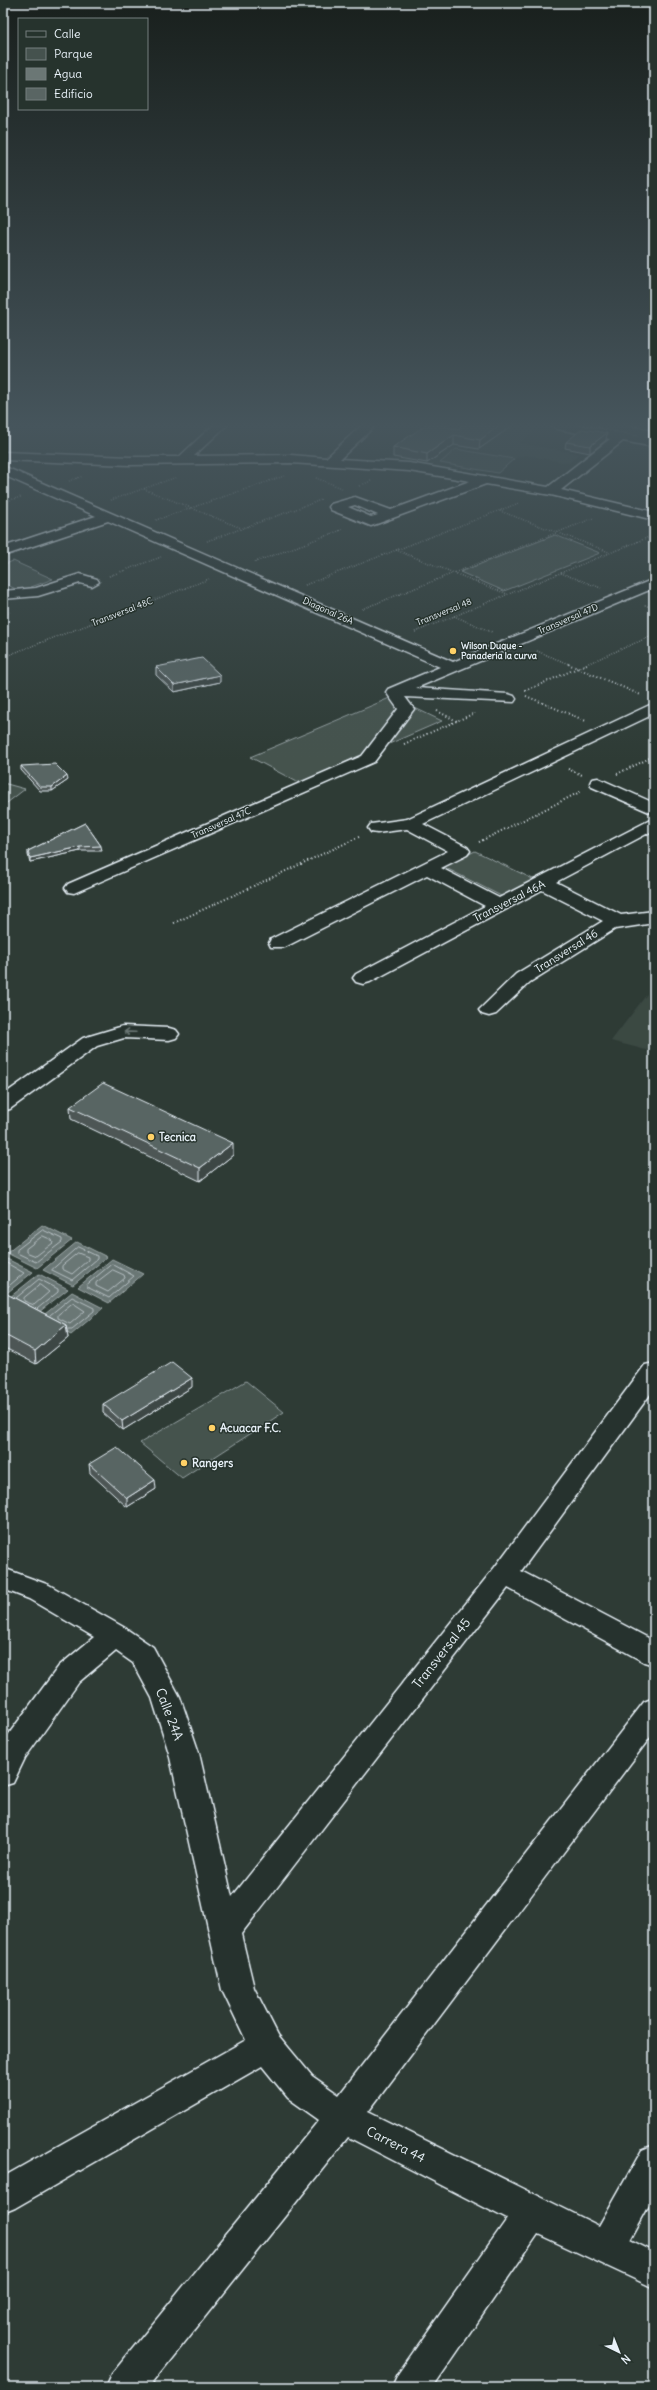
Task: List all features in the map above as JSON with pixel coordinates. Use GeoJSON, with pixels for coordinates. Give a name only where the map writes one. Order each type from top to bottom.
{"type":"FeatureCollection","features":[{"type":"Feature","properties":{"kind":"street"},"geometry":{"type":"LineString","coordinates":[[3,552],[49,537]]}},
{"type":"Feature","properties":{"kind":"street","name":"Diagonal 26A"},"geometry":{"type":"LineString","coordinates":[[157,537],[454,667]]}},
{"type":"Feature","properties":{"kind":"street"},"geometry":{"type":"LineString","coordinates":[[3,595],[38,592],[80,578],[92,582]]}},
{"type":"Feature","properties":{"kind":"street","name":"Transversal 47D"},"geometry":{"type":"LineString","coordinates":[[394,692],[654,583]]}},
{"type":"Feature","properties":{"kind":"street"},"geometry":{"type":"LineString","coordinates":[[394,692],[514,696]]}},
{"type":"Feature","properties":{"kind":"street","name":"Transversal 47C"},"geometry":{"type":"LineString","coordinates":[[74,888],[368,759],[406,709],[394,692]]}},
{"type":"Feature","properties":{"kind":"street"},"geometry":{"type":"LineString","coordinates":[[377,828],[398,824],[410,824],[649,702]]}},
{"type":"Feature","properties":{"kind":"street"},"geometry":{"type":"LineString","coordinates":[[598,783],[654,809]]}},
{"type":"Feature","properties":{"kind":"street","name":"Transversal 46A"},"geometry":{"type":"LineString","coordinates":[[363,978],[654,823]]}},
{"type":"Feature","properties":{"kind":"street"},"geometry":{"type":"LineString","coordinates":[[410,824],[460,851]]}},
{"type":"Feature","properties":{"kind":"street"},"geometry":{"type":"LineString","coordinates":[[278,943],[460,851]]}},
{"type":"Feature","properties":{"kind":"street"},"geometry":{"type":"LineString","coordinates":[[428,868],[499,906]]}},
{"type":"Feature","properties":{"kind":"street"},"geometry":{"type":"LineString","coordinates":[[543,883],[618,921]]}},
{"type":"Feature","properties":{"kind":"street","name":"Transversal 46"},"geometry":{"type":"LineString","coordinates":[[490,1010],[523,978],[618,921],[654,917]]}},
{"type":"Feature","properties":{"kind":"street"},"geometry":{"type":"LineString","coordinates":[[3,1106],[90,1042],[122,1032],[169,1034]]}},
{"type":"Feature","properties":{"kind":"street","name":"Transversal 45"},"geometry":{"type":"LineString","coordinates":[[224,1932],[504,1574],[654,1371]]}},
{"type":"Feature","properties":{"kind":"street"},"geometry":{"type":"LineString","coordinates":[[504,1574],[654,1654]]}},
{"type":"Feature","properties":{"kind":"street","name":"Calle 24A"},"geometry":{"type":"LineString","coordinates":[[3,1578],[39,1592],[115,1636],[143,1655],[166,1697],[184,1753],[224,1932]]}},
{"type":"Feature","properties":{"kind":"street"},"geometry":{"type":"LineString","coordinates":[[3,1774],[13,1751],[69,1674],[115,1636]]}},
{"type":"Feature","properties":{"kind":"street"},"geometry":{"type":"LineString","coordinates":[[126,2387],[343,2117],[654,1710]]}},
{"type":"Feature","properties":{"kind":"street","name":"Carrera 44"},"geometry":{"type":"LineString","coordinates":[[224,1932],[238,1990],[266,2046],[300,2087],[343,2117],[532,2213],[606,2249],[654,2270]]}},
{"type":"Feature","properties":{"kind":"street"},"geometry":{"type":"LineString","coordinates":[[3,2196],[266,2046]]}},
{"type":"Feature","properties":{"kind":"street"},"geometry":{"type":"LineString","coordinates":[[606,2249],[654,2162]]}},
{"type":"Feature","properties":{"kind":"street"},"geometry":{"type":"LineString","coordinates":[[411,2387],[532,2213]]}},
{"type":"Feature","properties":{"kind":"path","name":"Transversal 48C"},"geometry":{"type":"LineString","coordinates":[[3,657],[323,537]]}},
{"type":"Feature","properties":{"kind":"path"},"geometry":{"type":"LineString","coordinates":[[285,592],[431,537]]}},
{"type":"Feature","properties":{"kind":"path"},"geometry":{"type":"LineString","coordinates":[[342,617],[546,537]]}},
{"type":"Feature","properties":{"kind":"path"},"geometry":{"type":"LineString","coordinates":[[569,537],[610,552]]}},
{"type":"Feature","properties":{"kind":"path","name":"Transversal 48"},"geometry":{"type":"LineString","coordinates":[[395,640],[650,537]]}},
{"type":"Feature","properties":{"kind":"path"},"geometry":{"type":"LineString","coordinates":[[396,550],[507,594]]}},
{"type":"Feature","properties":{"kind":"path"},"geometry":{"type":"LineString","coordinates":[[454,616],[649,702]]}},
{"type":"Feature","properties":{"kind":"path"},"geometry":{"type":"LineString","coordinates":[[514,696],[590,722]]}},
{"type":"Feature","properties":{"kind":"path"},"geometry":{"type":"LineString","coordinates":[[460,851],[654,756]]}},
{"type":"Feature","properties":{"kind":"shaded area"},"geometry":{"type":"Polygon","coordinates":[[[654,985],[654,1052],[611,1041],[654,985]]]}},
{"type":"Feature","properties":{"kind":"green space"},"geometry":{"type":"Polygon","coordinates":[[[551,537],[559,537],[600,553],[504,591],[460,572],[551,537]]]}},
{"type":"Feature","properties":{"kind":"green space"},"geometry":{"type":"Polygon","coordinates":[[[13,561],[53,579],[20,591],[3,583],[3,565],[13,561]]]}},
{"type":"Feature","properties":{"kind":"green space"},"geometry":{"type":"Polygon","coordinates":[[[392,697],[442,721],[299,783],[250,757],[392,697]]]}},
{"type":"Feature","properties":{"kind":"green space"},"geometry":{"type":"Polygon","coordinates":[[[3,783],[25,789],[3,806],[3,783]]]}},
{"type":"Feature","properties":{"kind":"green space"},"geometry":{"type":"Polygon","coordinates":[[[475,851],[537,881],[505,898],[444,867],[475,851]]]}},
{"type":"Feature","properties":{"kind":"green space","name":"Acuacar F.C."},"geometry":{"type":"Polygon","coordinates":[[[246,1381],[284,1412],[182,1478],[140,1443],[246,1381]]]}},
{"type":"Feature","properties":{"kind":"water"},"geometry":{"type":"Polygon","coordinates":[[[42,1225],[72,1240],[37,1268],[7,1253],[42,1225]]]}},
{"type":"Feature","properties":{"kind":"water"},"geometry":{"type":"Polygon","coordinates":[[[77,1242],[107,1257],[73,1285],[43,1270],[77,1242]]]}},
{"type":"Feature","properties":{"kind":"water"},"geometry":{"type":"Polygon","coordinates":[[[3,1257],[33,1272],[3,1296],[3,1257]]]}},
{"type":"Feature","properties":{"kind":"water"},"geometry":{"type":"Polygon","coordinates":[[[112,1259],[143,1274],[109,1303],[78,1287],[112,1259]]]}},
{"type":"Feature","properties":{"kind":"water"},"geometry":{"type":"Polygon","coordinates":[[[39,1274],[68,1289],[34,1316],[5,1301],[39,1274]]]}},
{"type":"Feature","properties":{"kind":"water"},"geometry":{"type":"Polygon","coordinates":[[[72,1292],[103,1308],[71,1335],[39,1319],[72,1292]]]}},
{"type":"Feature","properties":{"kind":"building"},"geometry":{"type":"Polygon","coordinates":[[[202,658],[220,675],[174,685],[156,667],[202,658]]]}},
{"type":"Feature","properties":{"kind":"building"},"geometry":{"type":"Polygon","coordinates":[[[55,764],[67,776],[52,787],[40,787],[21,766],[55,764]]]}},
{"type":"Feature","properties":{"kind":"building"},"geometry":{"type":"Polygon","coordinates":[[[85,823],[101,846],[80,847],[30,858],[28,851],[85,823]]]}},
{"type":"Feature","properties":{"kind":"building","name":"Tecnica"},"geometry":{"type":"Polygon","coordinates":[[[103,1083],[233,1143],[200,1168],[70,1107],[103,1083]]]}},
{"type":"Feature","properties":{"kind":"building"},"geometry":{"type":"Polygon","coordinates":[[[3,1292],[66,1325],[35,1351],[3,1334],[3,1292]]]}},
{"type":"Feature","properties":{"kind":"building"},"geometry":{"type":"Polygon","coordinates":[[[172,1362],[192,1378],[122,1421],[103,1404],[172,1362]]]}},
{"type":"Feature","properties":{"kind":"building"},"geometry":{"type":"Polygon","coordinates":[[[117,1447],[155,1480],[127,1498],[89,1464],[117,1447]]]}},
{"type":"Feature","properties":{"kind":"place","name":"Wilson Duque - Panaderia la curva"},"geometry":{"type":"Point","coordinates":[453,651]}},
{"type":"Feature","properties":{"kind":"place","name":"Tecnica"},"geometry":{"type":"Point","coordinates":[151,1137]}},
{"type":"Feature","properties":{"kind":"place","name":"Acuacar F.C."},"geometry":{"type":"Point","coordinates":[212,1428]}},
{"type":"Feature","properties":{"kind":"place","name":"Rangers"},"geometry":{"type":"Point","coordinates":[184,1463]}}]}
